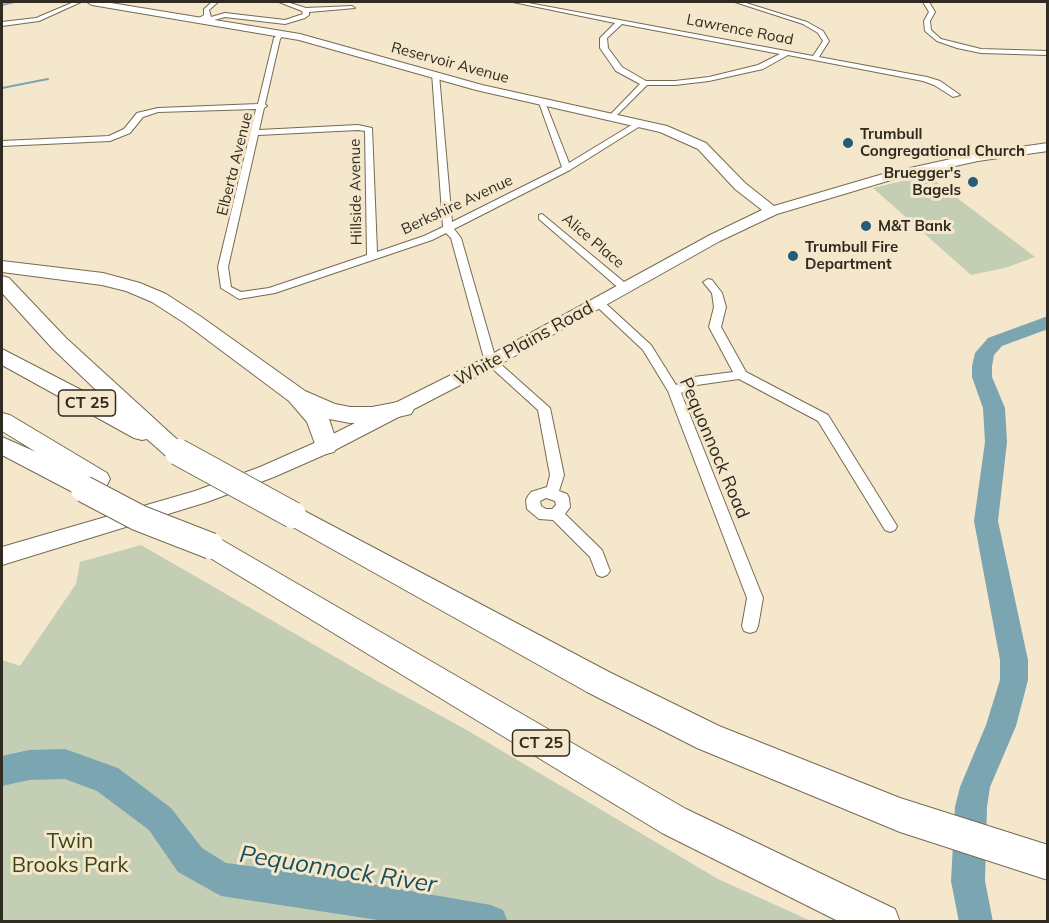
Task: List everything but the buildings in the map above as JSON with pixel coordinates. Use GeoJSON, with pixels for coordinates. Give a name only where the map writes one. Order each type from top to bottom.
{"type":"FeatureCollection","features":[{"type":"Feature","properties":{"kind":"highway"},"geometry":{"type":"LineString","coordinates":[[2,267],[103,279],[153,296],[193,320],[289,389],[320,407],[339,414],[360,416],[403,409]]}},
{"type":"Feature","properties":{"kind":"highway"},"geometry":{"type":"LineString","coordinates":[[2,282],[58,343],[176,451]]}},
{"type":"Feature","properties":{"kind":"highway","name":"CT 25"},"geometry":{"type":"LineString","coordinates":[[2,356],[651,709],[769,763],[900,815],[1047,863]]}},
{"type":"Feature","properties":{"kind":"highway"},"geometry":{"type":"LineString","coordinates":[[289,389],[315,414],[326,446]]}},
{"type":"Feature","properties":{"kind":"highway"},"geometry":{"type":"LineString","coordinates":[[2,421],[91,484]]}},
{"type":"Feature","properties":{"kind":"highway"},"geometry":{"type":"LineString","coordinates":[[2,445],[91,484]]}},
{"type":"Feature","properties":{"kind":"highway","name":"CT 25"},"geometry":{"type":"LineString","coordinates":[[91,484],[140,518],[211,546],[674,820],[806,887],[882,921]]}},
{"type":"Feature","properties":{"kind":"main road","name":"Reservoir Avenue"},"geometry":{"type":"LineString","coordinates":[[92,2],[282,33],[541,102],[677,133],[702,146],[740,186],[772,211]]}},
{"type":"Feature","properties":{"kind":"main road","name":"White Plains Road"},"geometry":{"type":"LineString","coordinates":[[2,556],[200,497],[267,472],[326,446],[403,409],[626,289],[715,238],[772,211],[888,177],[978,157],[1047,147]]}},
{"type":"Feature","properties":{"kind":"street"},"geometry":{"type":"LineString","coordinates":[[2,24],[38,20],[78,2]]}},
{"type":"Feature","properties":{"kind":"street"},"geometry":{"type":"LineString","coordinates":[[204,20],[208,15],[206,10],[215,2]]}},
{"type":"Feature","properties":{"kind":"street"},"geometry":{"type":"LineString","coordinates":[[282,2],[305,10],[352,8]]}},
{"type":"Feature","properties":{"kind":"street","name":"Lawrence Road"},"geometry":{"type":"LineString","coordinates":[[516,2],[929,80],[956,95]]}},
{"type":"Feature","properties":{"kind":"street"},"geometry":{"type":"LineString","coordinates":[[738,2],[821,32],[826,41],[815,58]]}},
{"type":"Feature","properties":{"kind":"street"},"geometry":{"type":"LineString","coordinates":[[926,2],[932,12],[927,21],[928,31],[939,40],[981,51],[1047,53]]}},
{"type":"Feature","properties":{"kind":"street"},"geometry":{"type":"LineString","coordinates":[[204,20],[225,15],[285,22],[303,17],[306,15],[305,10]]}},
{"type":"Feature","properties":{"kind":"street"},"geometry":{"type":"LineString","coordinates":[[621,21],[603,38],[604,48],[619,69],[645,83],[675,84],[709,79],[760,67],[787,53]]}},
{"type":"Feature","properties":{"kind":"street","name":"Elberta Avenue"},"geometry":{"type":"LineString","coordinates":[[239,296],[225,288],[222,274],[278,38],[282,33]]}},
{"type":"Feature","properties":{"kind":"street"},"geometry":{"type":"LineString","coordinates":[[435,75],[448,228],[456,238],[491,362],[544,408],[557,475],[552,492]]}},
{"type":"Feature","properties":{"kind":"street"},"geometry":{"type":"LineString","coordinates":[[613,117],[645,83]]}},
{"type":"Feature","properties":{"kind":"street"},"geometry":{"type":"LineString","coordinates":[[541,102],[567,168]]}},
{"type":"Feature","properties":{"kind":"street"},"geometry":{"type":"LineString","coordinates":[[2,144],[110,138],[127,131],[140,115],[158,110],[263,106]]}},
{"type":"Feature","properties":{"kind":"street","name":"Berkshire Avenue"},"geometry":{"type":"LineString","coordinates":[[239,296],[272,291],[448,228],[567,168],[641,123]]}},
{"type":"Feature","properties":{"kind":"street","name":"Hillside Avenue"},"geometry":{"type":"LineString","coordinates":[[256,133],[367,129],[370,132],[372,257]]}},
{"type":"Feature","properties":{"kind":"street","name":"Alice Place"},"geometry":{"type":"LineString","coordinates":[[542,217],[626,289]]}},
{"type":"Feature","properties":{"kind":"street"},"geometry":{"type":"LineString","coordinates":[[708,282],[717,293],[720,307],[716,327],[741,375],[823,418],[890,525]]}},
{"type":"Feature","properties":{"kind":"street","name":"Pequonnock Road"},"geometry":{"type":"LineString","coordinates":[[599,303],[647,348],[674,391],[755,598],[750,626]]}},
{"type":"Feature","properties":{"kind":"street"},"geometry":{"type":"LineString","coordinates":[[674,391],[694,381],[741,375]]}},
{"type":"Feature","properties":{"kind":"street"},"geometry":{"type":"LineString","coordinates":[[552,492],[564,502],[560,511],[556,514],[544,515],[534,509],[536,496],[552,492]]}},
{"type":"Feature","properties":{"kind":"street"},"geometry":{"type":"LineString","coordinates":[[556,514],[597,554],[602,571]]}},
{"type":"Feature","properties":{"kind":"green space"},"geometry":{"type":"Polygon","coordinates":[[[927,175],[1035,257],[1005,268],[971,275],[873,188],[927,175]]]}},
{"type":"Feature","properties":{"kind":"green space","name":"Twin Brooks Park"},"geometry":{"type":"Polygon","coordinates":[[[141,545],[465,729],[718,879],[811,921],[2,921],[2,660],[20,666],[76,584],[80,562],[141,545]]]}},
{"type":"Feature","properties":{"kind":"waterway"},"geometry":{"type":"LineString","coordinates":[[2,5],[14,2]]}},
{"type":"Feature","properties":{"kind":"waterway"},"geometry":{"type":"LineString","coordinates":[[2,88],[48,79]]}},
{"type":"Feature","properties":{"kind":"waterway","name":"Pequonnock River"},"geometry":{"type":"LineString","coordinates":[[976,922],[968,881],[971,807],[975,787],[1001,726],[1014,680],[1014,660],[986,521],[996,442],[994,408],[982,377],[982,366],[985,353],[995,342],[1048,322]]}},
{"type":"Feature","properties":{"kind":"waterway","name":"Pequonnock River"},"geometry":{"type":"LineString","coordinates":[[2,771],[29,765],[65,764],[107,779],[160,819],[190,860],[221,879],[325,893],[491,922]]}},
{"type":"Feature","properties":{"kind":"place","name":"Trumbull Congregational Church"},"geometry":{"type":"Point","coordinates":[848,143]}},
{"type":"Feature","properties":{"kind":"place","name":"Bruegger's Bagels"},"geometry":{"type":"Point","coordinates":[973,182]}},
{"type":"Feature","properties":{"kind":"place","name":"M&T Bank"},"geometry":{"type":"Point","coordinates":[866,226]}},
{"type":"Feature","properties":{"kind":"place","name":"Trumbull Fire Department"},"geometry":{"type":"Point","coordinates":[793,256]}}]}
